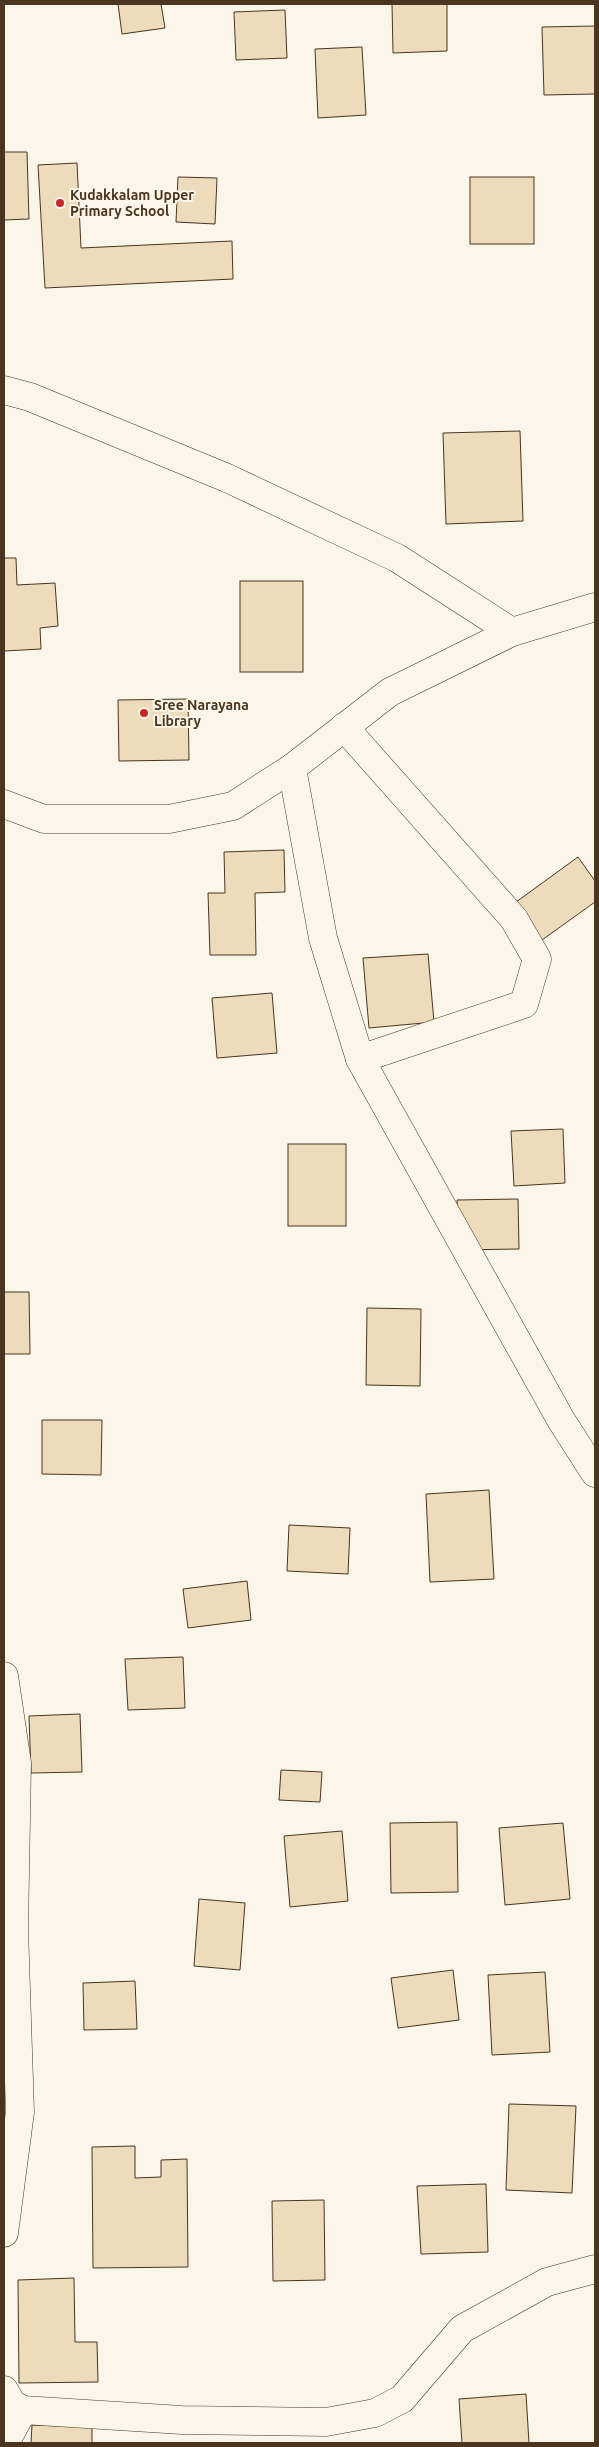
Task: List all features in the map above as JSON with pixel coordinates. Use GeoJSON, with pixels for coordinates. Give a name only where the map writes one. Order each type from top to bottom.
{"type":"FeatureCollection","features":[{"type":"Feature","properties":{"kind":"street"},"geometry":{"type":"LineString","coordinates":[[4,390],[30,397],[227,478],[397,558],[512,632]]}},
{"type":"Feature","properties":{"kind":"street"},"geometry":{"type":"LineString","coordinates":[[4,804],[44,819],[169,819],[233,806],[292,768],[390,692],[512,632],[595,607]]}},
{"type":"Feature","properties":{"kind":"street"},"geometry":{"type":"LineString","coordinates":[[344,727],[514,919],[537,959],[524,1004],[360,1059]]}},
{"type":"Feature","properties":{"kind":"street"},"geometry":{"type":"LineString","coordinates":[[292,768],[323,938],[360,1059],[561,1420],[595,1473]]}},
{"type":"Feature","properties":{"kind":"street"},"geometry":{"type":"LineString","coordinates":[[4,1676],[17,1763],[14,1928],[20,2112],[4,2233]]}},
{"type":"Feature","properties":{"kind":"street"},"geometry":{"type":"LineString","coordinates":[[4,2390],[12,2404],[23,2410],[181,2431],[326,2422],[375,2413],[402,2399],[462,2329],[547,2282],[595,2269]]}},
{"type":"Feature","properties":{"kind":"street"},"geometry":{"type":"LineString","coordinates":[[5,2443],[23,2410]]}},
{"type":"Feature","properties":{"kind":"building"},"geometry":{"type":"Polygon","coordinates":[[[118,4],[161,4],[165,28],[122,34],[118,4]]]}},
{"type":"Feature","properties":{"kind":"building"},"geometry":{"type":"Polygon","coordinates":[[[392,4],[447,4],[447,51],[393,53],[392,4]]]}},
{"type":"Feature","properties":{"kind":"building"},"geometry":{"type":"Polygon","coordinates":[[[285,10],[287,58],[236,60],[234,12],[285,10]]]}},
{"type":"Feature","properties":{"kind":"building"},"geometry":{"type":"Polygon","coordinates":[[[595,26],[595,94],[544,95],[542,27],[595,26]]]}},
{"type":"Feature","properties":{"kind":"building"},"geometry":{"type":"Polygon","coordinates":[[[362,47],[366,115],[318,118],[315,49],[362,47]]]}},
{"type":"Feature","properties":{"kind":"building"},"geometry":{"type":"Polygon","coordinates":[[[4,152],[27,152],[29,219],[4,220],[4,152]]]}},
{"type":"Feature","properties":{"kind":"building","name":"Kudakkalam Upper Primary School"},"geometry":{"type":"Polygon","coordinates":[[[77,163],[81,248],[232,241],[233,279],[45,288],[38,165],[77,163]]]}},
{"type":"Feature","properties":{"kind":"building"},"geometry":{"type":"Polygon","coordinates":[[[178,177],[217,178],[215,224],[176,222],[178,177]]]}},
{"type":"Feature","properties":{"kind":"building"},"geometry":{"type":"Polygon","coordinates":[[[470,177],[534,177],[534,244],[470,244],[470,177]]]}},
{"type":"Feature","properties":{"kind":"building"},"geometry":{"type":"Polygon","coordinates":[[[520,431],[523,521],[446,524],[443,433],[520,431]]]}},
{"type":"Feature","properties":{"kind":"building"},"geometry":{"type":"Polygon","coordinates":[[[4,558],[16,558],[17,585],[55,583],[58,626],[40,628],[41,649],[4,651],[4,558]]]}},
{"type":"Feature","properties":{"kind":"building"},"geometry":{"type":"Polygon","coordinates":[[[240,581],[303,581],[303,672],[240,672],[240,581]]]}},
{"type":"Feature","properties":{"kind":"building"},"geometry":{"type":"Polygon","coordinates":[[[188,699],[189,760],[119,761],[118,700],[188,699]]]}},
{"type":"Feature","properties":{"kind":"building"},"geometry":{"type":"Polygon","coordinates":[[[284,850],[285,892],[255,893],[256,955],[210,955],[208,893],[225,893],[224,852],[284,850]]]}},
{"type":"Feature","properties":{"kind":"building"},"geometry":{"type":"Polygon","coordinates":[[[578,857],[595,881],[595,902],[528,950],[501,913],[578,857]]]}},
{"type":"Feature","properties":{"kind":"building"},"geometry":{"type":"Polygon","coordinates":[[[428,954],[434,1022],[369,1028],[363,958],[428,954]]]}},
{"type":"Feature","properties":{"kind":"building"},"geometry":{"type":"Polygon","coordinates":[[[272,993],[277,1053],[217,1058],[212,998],[272,993]]]}},
{"type":"Feature","properties":{"kind":"building"},"geometry":{"type":"Polygon","coordinates":[[[563,1129],[565,1183],[514,1186],[511,1131],[563,1129]]]}},
{"type":"Feature","properties":{"kind":"building"},"geometry":{"type":"Polygon","coordinates":[[[288,1144],[346,1144],[346,1226],[288,1226],[288,1144]]]}},
{"type":"Feature","properties":{"kind":"building"},"geometry":{"type":"Polygon","coordinates":[[[518,1199],[519,1249],[458,1250],[457,1200],[518,1199]]]}},
{"type":"Feature","properties":{"kind":"building"},"geometry":{"type":"Polygon","coordinates":[[[4,1292],[29,1292],[30,1354],[4,1354],[4,1292]]]}},
{"type":"Feature","properties":{"kind":"building"},"geometry":{"type":"Polygon","coordinates":[[[367,1308],[421,1309],[420,1386],[366,1385],[367,1308]]]}},
{"type":"Feature","properties":{"kind":"building"},"geometry":{"type":"Polygon","coordinates":[[[42,1420],[102,1420],[101,1475],[42,1474],[42,1420]]]}},
{"type":"Feature","properties":{"kind":"building"},"geometry":{"type":"Polygon","coordinates":[[[489,1490],[494,1579],[430,1582],[426,1494],[489,1490]]]}},
{"type":"Feature","properties":{"kind":"building"},"geometry":{"type":"Polygon","coordinates":[[[289,1525],[350,1528],[348,1574],[287,1571],[289,1525]]]}},
{"type":"Feature","properties":{"kind":"building"},"geometry":{"type":"Polygon","coordinates":[[[247,1581],[251,1620],[188,1628],[183,1589],[247,1581]]]}},
{"type":"Feature","properties":{"kind":"building"},"geometry":{"type":"Polygon","coordinates":[[[183,1657],[185,1708],[128,1710],[125,1659],[183,1657]]]}},
{"type":"Feature","properties":{"kind":"building"},"geometry":{"type":"Polygon","coordinates":[[[80,1714],[82,1772],[31,1773],[29,1716],[80,1714]]]}},
{"type":"Feature","properties":{"kind":"building"},"geometry":{"type":"Polygon","coordinates":[[[281,1770],[322,1772],[320,1802],[279,1800],[281,1770]]]}},
{"type":"Feature","properties":{"kind":"building"},"geometry":{"type":"Polygon","coordinates":[[[457,1822],[458,1892],[391,1893],[390,1823],[457,1822]]]}},
{"type":"Feature","properties":{"kind":"building"},"geometry":{"type":"Polygon","coordinates":[[[563,1823],[570,1899],[505,1905],[499,1828],[563,1823]]]}},
{"type":"Feature","properties":{"kind":"building"},"geometry":{"type":"Polygon","coordinates":[[[342,1831],[348,1901],[290,1907],[284,1836],[342,1831]]]}},
{"type":"Feature","properties":{"kind":"building"},"geometry":{"type":"Polygon","coordinates":[[[199,1899],[245,1903],[240,1970],[194,1966],[199,1899]]]}},
{"type":"Feature","properties":{"kind":"building"},"geometry":{"type":"Polygon","coordinates":[[[453,1970],[459,2020],[398,2028],[391,1978],[453,1970]]]}},
{"type":"Feature","properties":{"kind":"building"},"geometry":{"type":"Polygon","coordinates":[[[545,1972],[550,2052],[492,2055],[488,1975],[545,1972]]]}},
{"type":"Feature","properties":{"kind":"building"},"geometry":{"type":"Polygon","coordinates":[[[135,1981],[137,2029],[84,2030],[83,1983],[135,1981]]]}},
{"type":"Feature","properties":{"kind":"building"},"geometry":{"type":"Polygon","coordinates":[[[509,2104],[576,2106],[572,2193],[506,2190],[509,2104]]]}},
{"type":"Feature","properties":{"kind":"building"},"geometry":{"type":"Polygon","coordinates":[[[135,2146],[135,2178],[161,2177],[161,2160],[187,2159],[188,2267],[93,2268],[92,2147],[135,2146]]]}},
{"type":"Feature","properties":{"kind":"building"},"geometry":{"type":"Polygon","coordinates":[[[486,2184],[488,2252],[421,2254],[417,2186],[486,2184]]]}},
{"type":"Feature","properties":{"kind":"building"},"geometry":{"type":"Polygon","coordinates":[[[324,2200],[325,2280],[273,2281],[272,2201],[324,2200]]]}},
{"type":"Feature","properties":{"kind":"building"},"geometry":{"type":"Polygon","coordinates":[[[74,2278],[75,2342],[97,2342],[98,2382],[19,2383],[18,2280],[74,2278]]]}},
{"type":"Feature","properties":{"kind":"building"},"geometry":{"type":"Polygon","coordinates":[[[526,2394],[529,2443],[462,2443],[459,2399],[526,2394]]]}},
{"type":"Feature","properties":{"kind":"building"},"geometry":{"type":"Polygon","coordinates":[[[32,2425],[92,2427],[92,2443],[31,2443],[32,2425]]]}},
{"type":"Feature","properties":{"kind":"place","name":"Kudakkalam Upper Primary School"},"geometry":{"type":"Point","coordinates":[60,203]}},
{"type":"Feature","properties":{"kind":"place","name":"Sree Narayana Library"},"geometry":{"type":"Point","coordinates":[144,713]}}]}
